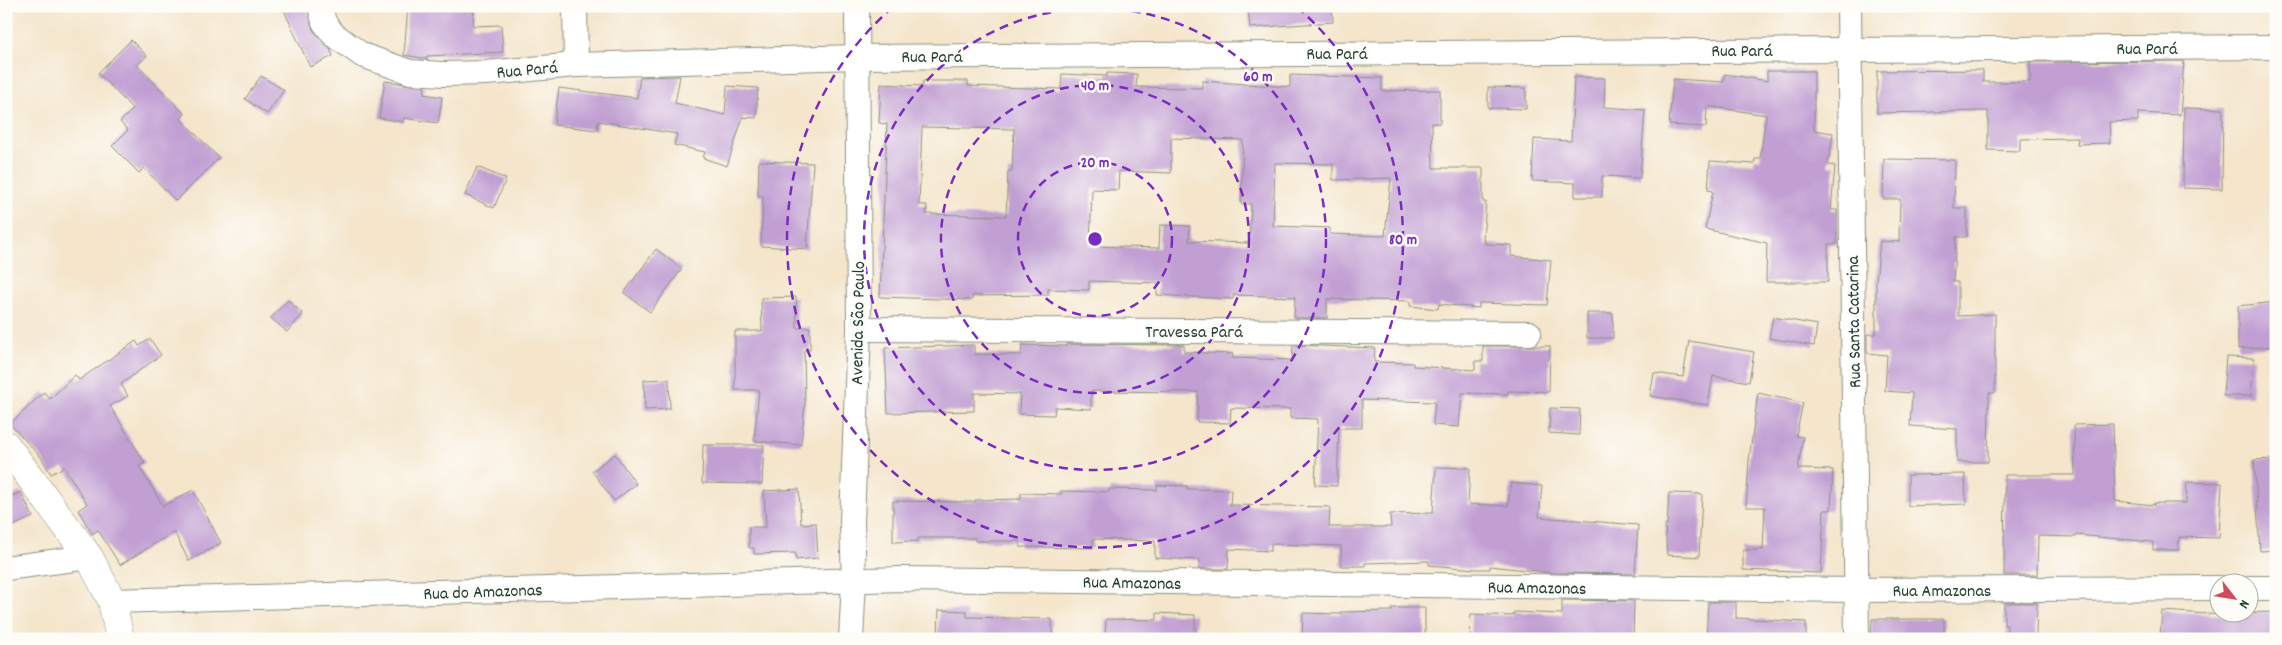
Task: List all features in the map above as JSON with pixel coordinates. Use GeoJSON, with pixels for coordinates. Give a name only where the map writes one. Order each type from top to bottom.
{"type":"FeatureCollection","features":[{"type":"Feature","properties":{"kind":"street"},"geometry":{"type":"LineString","coordinates":[[575,6],[576,65]]}},
{"type":"Feature","properties":{"kind":"street","name":"Avenida São Paulo"},"geometry":{"type":"LineString","coordinates":[[852,639],[854,581],[852,523],[859,329],[857,6]]}},
{"type":"Feature","properties":{"kind":"street","name":"Rua Santa Catarina"},"geometry":{"type":"LineString","coordinates":[[1849,6],[1856,639]]}},
{"type":"Feature","properties":{"kind":"street","name":"Rua Pará"},"geometry":{"type":"LineString","coordinates":[[322,14],[333,34],[362,55],[410,72],[486,73],[576,65],[857,57],[2276,47]]}},
{"type":"Feature","properties":{"kind":"street","name":"Travessa Pará"},"geometry":{"type":"LineString","coordinates":[[859,329],[1528,333]]}},
{"type":"Feature","properties":{"kind":"street"},"geometry":{"type":"LineString","coordinates":[[6,445],[89,556],[112,601],[120,639]]}},
{"type":"Feature","properties":{"kind":"street"},"geometry":{"type":"LineString","coordinates":[[6,568],[89,556]]}},
{"type":"Feature","properties":{"kind":"street","name":"Rua Amazonas"},"geometry":{"type":"LineString","coordinates":[[854,581],[903,579],[1856,590],[2210,588]]}},
{"type":"Feature","properties":{"kind":"street","name":"Rua do Amazonas"},"geometry":{"type":"LineString","coordinates":[[112,601],[854,581]]}},
{"type":"Feature","properties":{"kind":"street"},"geometry":{"type":"LineString","coordinates":[[2260,588],[2276,588]]}},
{"type":"Feature","properties":{"kind":"building"},"geometry":{"type":"Polygon","coordinates":[[[282,6],[307,6],[313,30],[330,48],[333,56],[310,67],[282,6]]]}},
{"type":"Feature","properties":{"kind":"building"},"geometry":{"type":"Polygon","coordinates":[[[408,6],[474,6],[473,26],[501,25],[503,52],[427,56],[427,59],[404,55],[408,6]]]}},
{"type":"Feature","properties":{"kind":"building"},"geometry":{"type":"Polygon","coordinates":[[[1248,6],[1332,6],[1333,22],[1250,28],[1248,6]]]}},
{"type":"Feature","properties":{"kind":"building"},"geometry":{"type":"Polygon","coordinates":[[[131,40],[147,56],[137,65],[185,114],[181,119],[219,158],[176,201],[144,168],[139,173],[112,146],[128,130],[120,122],[133,109],[98,73],[131,40]]]}},
{"type":"Feature","properties":{"kind":"building"},"geometry":{"type":"Polygon","coordinates":[[[2184,61],[2180,115],[2138,113],[2138,121],[2109,122],[2110,143],[2077,144],[2078,138],[2020,139],[2020,151],[1988,150],[1988,111],[1877,113],[1877,71],[1983,70],[1983,82],[2030,82],[2030,62],[2184,61]]]}},
{"type":"Feature","properties":{"kind":"building"},"geometry":{"type":"Polygon","coordinates":[[[1767,71],[1814,71],[1814,130],[1833,133],[1828,165],[1835,166],[1831,210],[1837,210],[1837,244],[1828,244],[1828,282],[1766,282],[1767,243],[1705,229],[1713,191],[1708,190],[1710,161],[1754,164],[1755,159],[1760,159],[1766,115],[1707,106],[1706,127],[1669,125],[1673,79],[1723,82],[1725,74],[1767,81],[1767,71]]]}},
{"type":"Feature","properties":{"kind":"building"},"geometry":{"type":"Polygon","coordinates":[[[1107,73],[1137,74],[1136,87],[1202,88],[1202,81],[1290,87],[1290,75],[1382,78],[1382,91],[1440,90],[1440,123],[1432,123],[1433,168],[1483,168],[1483,202],[1486,202],[1483,240],[1485,240],[1485,244],[1511,245],[1511,256],[1551,260],[1547,305],[1479,303],[1479,308],[1439,304],[1438,309],[1410,306],[1410,301],[1327,299],[1327,318],[1294,318],[1295,297],[1234,295],[1233,299],[1157,295],[1158,283],[1089,281],[1089,290],[1048,289],[1048,295],[972,296],[972,300],[880,297],[887,124],[879,123],[881,84],[922,86],[923,81],[968,81],[968,86],[1061,89],[1062,74],[1107,76],[1107,73]],[[922,127],[919,205],[927,205],[926,214],[1006,216],[1008,171],[1012,171],[1014,129],[922,127]],[[1171,138],[1171,173],[1119,171],[1118,190],[1092,189],[1090,246],[1159,248],[1160,225],[1190,226],[1189,241],[1249,243],[1251,204],[1241,204],[1243,140],[1171,138]],[[1275,163],[1273,226],[1330,228],[1330,234],[1385,236],[1391,178],[1333,180],[1333,164],[1275,163]]]}},
{"type":"Feature","properties":{"kind":"building"},"geometry":{"type":"Polygon","coordinates":[[[261,76],[284,90],[267,114],[245,99],[261,76]]]}},
{"type":"Feature","properties":{"kind":"building"},"geometry":{"type":"Polygon","coordinates":[[[680,76],[675,103],[725,115],[727,86],[758,88],[756,118],[743,117],[727,166],[703,158],[705,152],[674,145],[677,134],[598,121],[597,130],[554,125],[559,88],[637,98],[640,77],[680,76]]]}},
{"type":"Feature","properties":{"kind":"building"},"geometry":{"type":"Polygon","coordinates":[[[1574,77],[1605,78],[1604,107],[1645,110],[1640,178],[1602,176],[1602,197],[1575,197],[1575,183],[1532,181],[1534,139],[1571,141],[1574,77]]]}},
{"type":"Feature","properties":{"kind":"building"},"geometry":{"type":"Polygon","coordinates":[[[385,81],[425,87],[424,94],[442,97],[438,123],[404,118],[403,122],[379,118],[385,81]]]}},
{"type":"Feature","properties":{"kind":"building"},"geometry":{"type":"Polygon","coordinates":[[[1488,87],[1526,88],[1526,109],[1488,108],[1488,87]]]}},
{"type":"Feature","properties":{"kind":"building"},"geometry":{"type":"Polygon","coordinates":[[[2184,108],[2223,109],[2222,189],[2183,188],[2184,108]]]}},
{"type":"Feature","properties":{"kind":"building"},"geometry":{"type":"Polygon","coordinates":[[[1884,159],[1955,160],[1954,208],[1967,208],[1967,237],[1956,237],[1953,282],[1958,282],[1958,316],[1995,314],[1995,393],[1989,393],[1988,462],[1957,462],[1957,429],[1910,426],[1912,393],[1885,391],[1887,355],[1867,353],[1867,334],[1876,334],[1876,281],[1880,241],[1899,242],[1900,199],[1883,199],[1884,159]]]}},
{"type":"Feature","properties":{"kind":"building"},"geometry":{"type":"Polygon","coordinates":[[[759,161],[813,163],[807,249],[761,246],[763,196],[758,196],[759,161]]]}},
{"type":"Feature","properties":{"kind":"building"},"geometry":{"type":"Polygon","coordinates":[[[477,167],[506,179],[494,208],[465,195],[477,167]]]}},
{"type":"Feature","properties":{"kind":"building"},"geometry":{"type":"Polygon","coordinates":[[[656,249],[682,269],[650,312],[624,293],[656,249]]]}},
{"type":"Feature","properties":{"kind":"building"},"geometry":{"type":"Polygon","coordinates":[[[796,297],[797,328],[810,327],[810,350],[804,350],[805,404],[801,445],[754,441],[759,390],[735,390],[735,331],[762,331],[761,298],[796,297]]]}},
{"type":"Feature","properties":{"kind":"building"},"geometry":{"type":"Polygon","coordinates":[[[288,300],[303,314],[287,332],[271,318],[288,300]]]}},
{"type":"Feature","properties":{"kind":"building"},"geometry":{"type":"Polygon","coordinates":[[[2276,302],[2276,346],[2238,349],[2238,306],[2276,302]]]}},
{"type":"Feature","properties":{"kind":"building"},"geometry":{"type":"Polygon","coordinates":[[[1587,313],[1613,313],[1613,338],[1587,338],[1587,313]]]}},
{"type":"Feature","properties":{"kind":"building"},"geometry":{"type":"Polygon","coordinates":[[[1773,317],[1817,325],[1814,346],[1769,338],[1773,317]]]}},
{"type":"Feature","properties":{"kind":"building"},"geometry":{"type":"Polygon","coordinates":[[[150,339],[161,355],[121,384],[128,396],[110,406],[145,463],[139,466],[163,506],[193,490],[221,543],[189,561],[174,532],[120,565],[98,530],[92,534],[78,510],[87,504],[64,467],[51,474],[41,457],[10,424],[44,392],[50,399],[75,375],[79,380],[136,341],[139,346],[150,339]]]}},
{"type":"Feature","properties":{"kind":"building"},"geometry":{"type":"Polygon","coordinates":[[[1689,341],[1754,352],[1749,382],[1713,376],[1708,405],[1650,396],[1654,373],[1683,377],[1689,341]]]}},
{"type":"Feature","properties":{"kind":"building"},"geometry":{"type":"Polygon","coordinates":[[[1067,344],[1184,345],[1184,352],[1233,354],[1232,358],[1292,360],[1293,345],[1375,348],[1374,362],[1413,363],[1413,366],[1475,370],[1475,361],[1483,361],[1483,346],[1550,346],[1549,392],[1508,391],[1508,394],[1462,393],[1459,427],[1433,425],[1435,402],[1362,400],[1362,428],[1339,428],[1337,486],[1315,485],[1318,419],[1290,418],[1290,409],[1231,408],[1230,423],[1197,422],[1198,392],[1091,391],[1091,409],[1055,407],[1054,415],[1019,414],[1020,394],[974,393],[974,411],[888,413],[885,348],[974,345],[974,354],[1021,355],[1022,345],[1066,346],[1067,344]]]}},
{"type":"Feature","properties":{"kind":"building"},"geometry":{"type":"Polygon","coordinates":[[[2226,357],[2254,358],[2251,396],[2223,396],[2226,357]]]}},
{"type":"Feature","properties":{"kind":"building"},"geometry":{"type":"Polygon","coordinates":[[[669,379],[670,409],[645,410],[644,380],[669,379]]]}},
{"type":"Feature","properties":{"kind":"building"},"geometry":{"type":"Polygon","coordinates":[[[1758,393],[1803,403],[1796,436],[1803,437],[1798,469],[1833,470],[1831,510],[1824,510],[1821,573],[1743,570],[1743,550],[1763,550],[1765,507],[1746,507],[1749,460],[1758,393]]]}},
{"type":"Feature","properties":{"kind":"building"},"geometry":{"type":"Polygon","coordinates":[[[1550,408],[1580,409],[1579,435],[1549,433],[1550,408]]]}},
{"type":"Feature","properties":{"kind":"building"},"geometry":{"type":"Polygon","coordinates":[[[2113,424],[2115,501],[2154,505],[2154,503],[2186,503],[2187,482],[2222,483],[2219,538],[2179,537],[2178,550],[2153,550],[2153,542],[2076,535],[2076,537],[2038,536],[2037,575],[2004,575],[2005,475],[2075,475],[2074,425],[2113,424]]]}},
{"type":"Feature","properties":{"kind":"building"},"geometry":{"type":"Polygon","coordinates":[[[703,445],[764,445],[762,484],[702,483],[703,445]]]}},
{"type":"Feature","properties":{"kind":"building"},"geometry":{"type":"Polygon","coordinates":[[[615,454],[636,484],[614,501],[592,471],[615,454]]]}},
{"type":"Feature","properties":{"kind":"building"},"geometry":{"type":"Polygon","coordinates":[[[2276,459],[2276,550],[2260,551],[2254,460],[2276,459]]]}},
{"type":"Feature","properties":{"kind":"building"},"geometry":{"type":"Polygon","coordinates":[[[1436,467],[1470,468],[1468,504],[1508,506],[1511,483],[1542,486],[1539,517],[1638,525],[1635,574],[1554,573],[1490,566],[1490,569],[1475,569],[1429,565],[1429,561],[1365,563],[1365,566],[1341,566],[1341,546],[1271,544],[1271,551],[1229,549],[1228,569],[1199,569],[1200,560],[1155,558],[1155,541],[1093,539],[1093,548],[1020,547],[1020,541],[975,541],[975,538],[918,538],[918,541],[893,542],[893,501],[975,502],[975,500],[1021,499],[1021,493],[1061,494],[1061,491],[1109,492],[1109,489],[1157,490],[1157,485],[1187,486],[1187,489],[1231,490],[1230,505],[1330,507],[1329,527],[1391,527],[1390,514],[1433,513],[1436,467]]]}},
{"type":"Feature","properties":{"kind":"building"},"geometry":{"type":"Polygon","coordinates":[[[1965,474],[1966,504],[1908,506],[1908,475],[1965,474]]]}},
{"type":"Feature","properties":{"kind":"building"},"geometry":{"type":"Polygon","coordinates":[[[799,489],[801,524],[816,523],[818,558],[796,560],[795,553],[754,554],[754,548],[749,548],[749,527],[766,527],[764,491],[799,489]]]}},
{"type":"Feature","properties":{"kind":"building"},"geometry":{"type":"Polygon","coordinates":[[[21,492],[33,517],[6,529],[6,499],[21,492]]]}},
{"type":"Feature","properties":{"kind":"building"},"geometry":{"type":"Polygon","coordinates":[[[1669,493],[1702,494],[1699,557],[1667,555],[1665,524],[1667,525],[1669,493]]]}},
{"type":"Feature","properties":{"kind":"building"},"geometry":{"type":"Polygon","coordinates":[[[1562,600],[1634,601],[1633,639],[1470,639],[1471,614],[1513,616],[1514,612],[1562,614],[1562,600]]]}},
{"type":"Feature","properties":{"kind":"building"},"geometry":{"type":"Polygon","coordinates":[[[1708,602],[1736,602],[1736,618],[1806,622],[1806,639],[1706,639],[1708,602]]]}},
{"type":"Feature","properties":{"kind":"building"},"geometry":{"type":"Polygon","coordinates":[[[2004,603],[2037,603],[2036,636],[2031,636],[2031,639],[2006,639],[2007,625],[2004,625],[2004,603]]]}},
{"type":"Feature","properties":{"kind":"building"},"geometry":{"type":"Polygon","coordinates":[[[1392,608],[1425,608],[1425,639],[1302,639],[1303,613],[1340,614],[1340,612],[1392,611],[1392,608]]]}},
{"type":"Feature","properties":{"kind":"building"},"geometry":{"type":"Polygon","coordinates":[[[939,610],[967,611],[967,617],[1052,619],[1052,639],[976,639],[938,636],[939,610]]]}},
{"type":"Feature","properties":{"kind":"building"},"geometry":{"type":"Polygon","coordinates":[[[2162,611],[2210,614],[2210,622],[2260,622],[2260,612],[2276,612],[2276,639],[2193,639],[2160,636],[2162,611]]]}},
{"type":"Feature","properties":{"kind":"building"},"geometry":{"type":"Polygon","coordinates":[[[1157,613],[1195,615],[1195,639],[1105,639],[1106,619],[1157,620],[1157,613]]]}},
{"type":"Feature","properties":{"kind":"building"},"geometry":{"type":"Polygon","coordinates":[[[1872,619],[1944,619],[1944,639],[1871,639],[1872,619]]]}}]}
